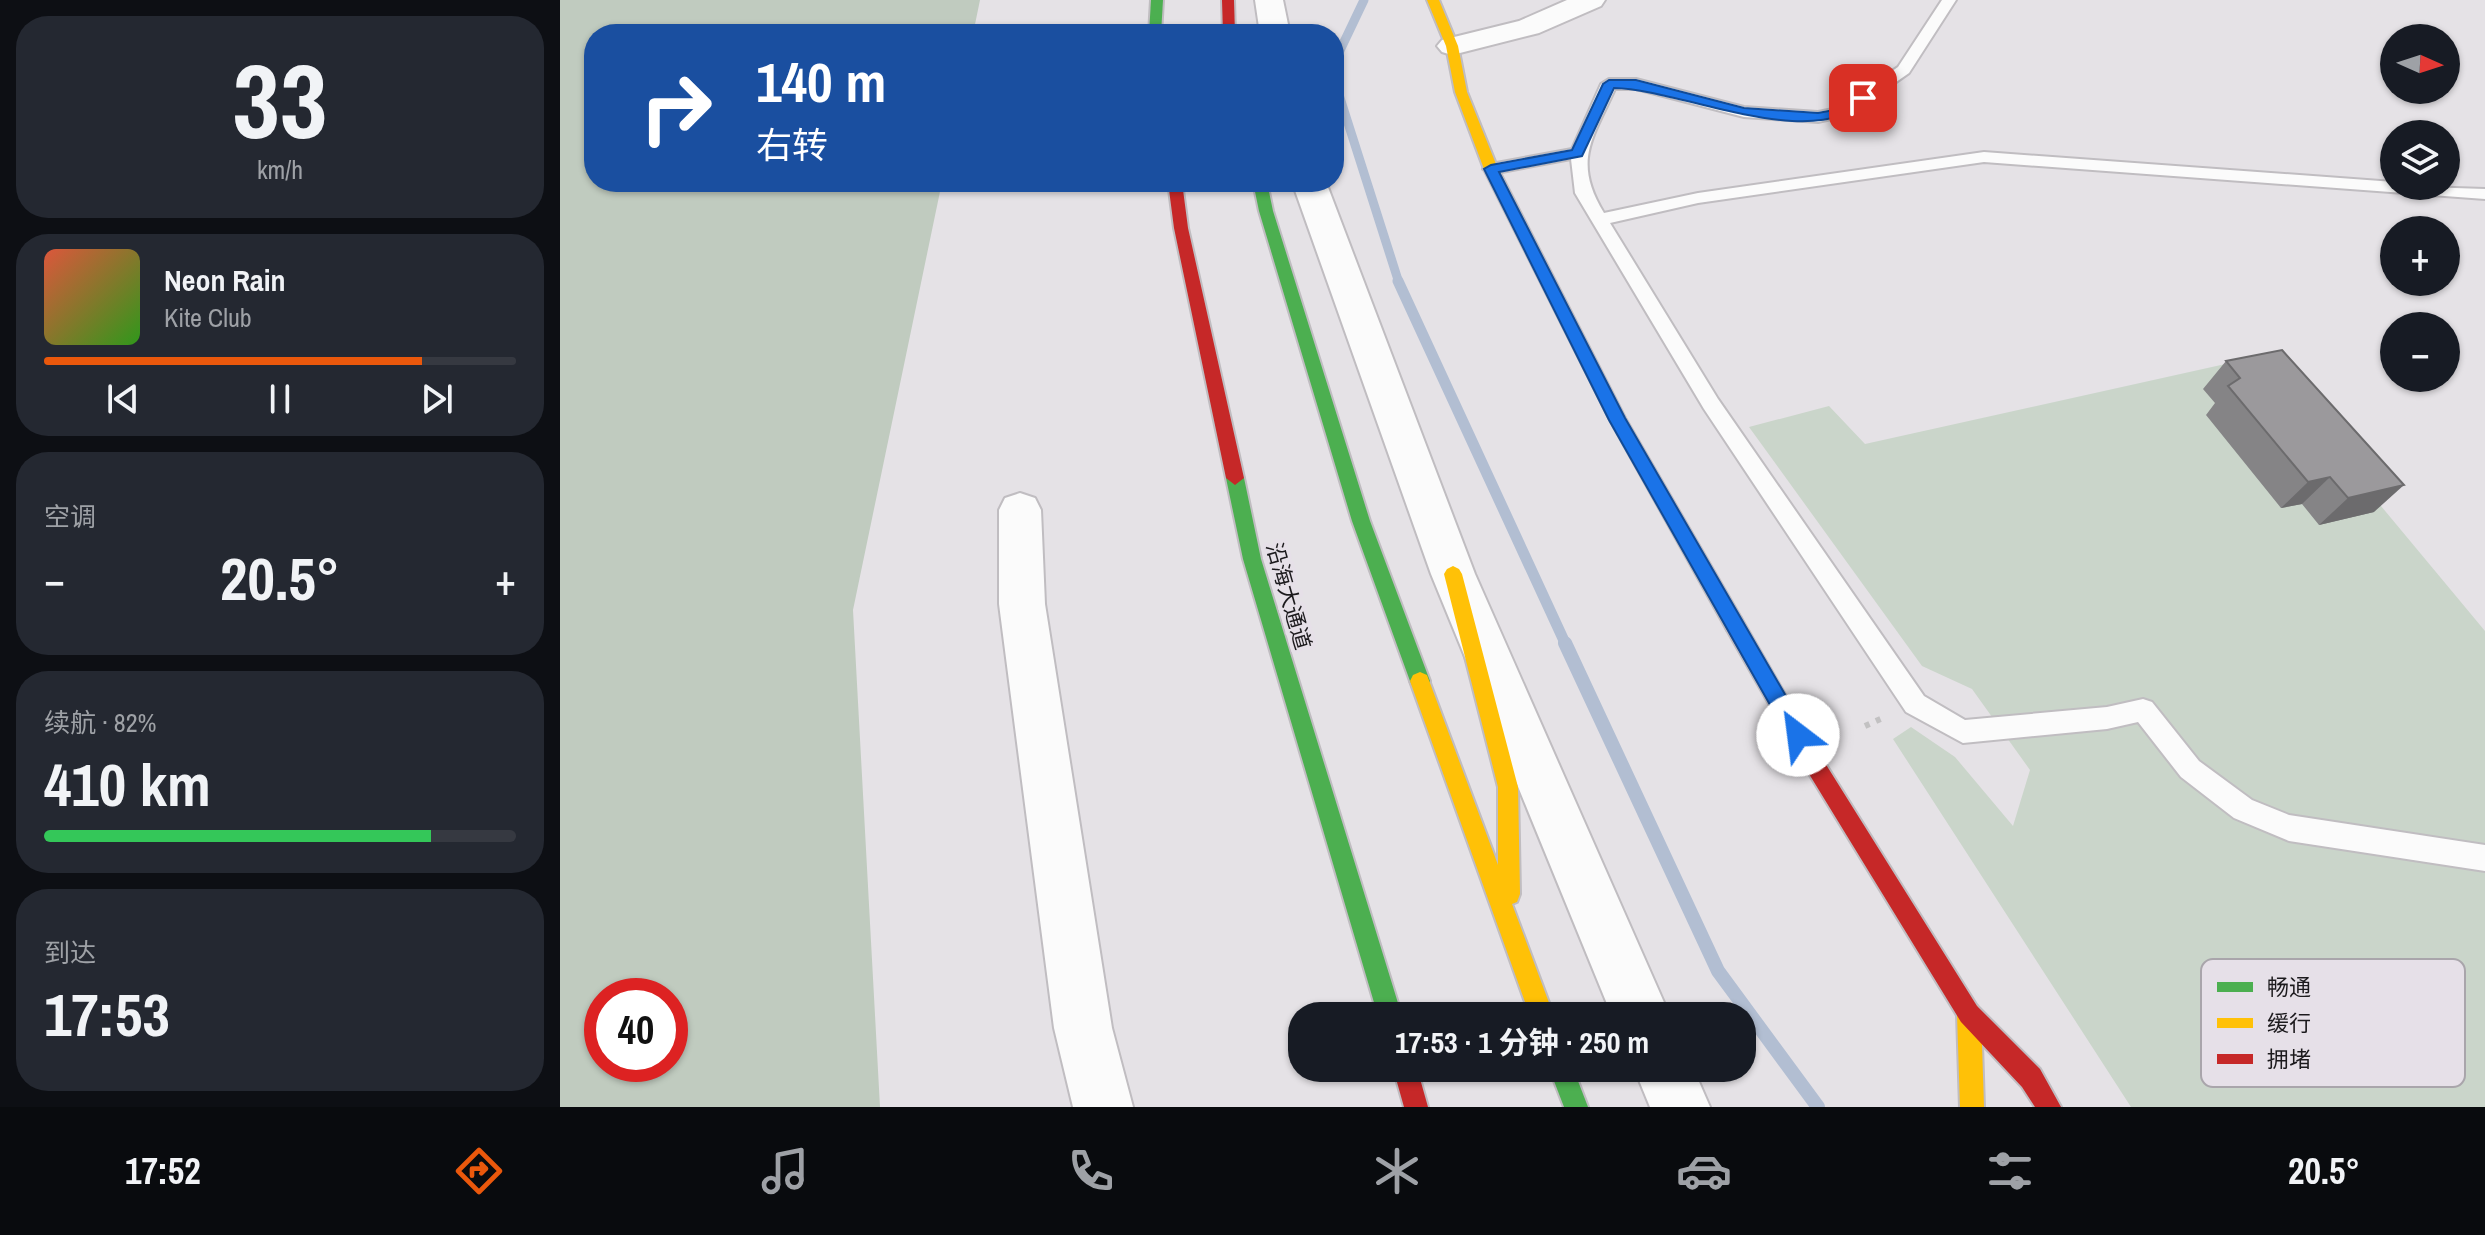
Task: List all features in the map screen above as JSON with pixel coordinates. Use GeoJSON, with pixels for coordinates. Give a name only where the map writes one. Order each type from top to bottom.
{"type":"FeatureCollection","features":[{"type":"Feature","properties":{"kind":"main road"},"geometry":{"type":"LineString","coordinates":[[1156,24],[1157,0]]}},
{"type":"Feature","properties":{"kind":"main road"},"geometry":{"type":"LineString","coordinates":[[1228,0],[1229,24]]}},
{"type":"Feature","properties":{"kind":"main road"},"geometry":{"type":"LineString","coordinates":[[1433,0],[1452,46],[1461,92],[1491,169],[1625,434],[1813,762],[1969,1014],[2031,1078],[2049,1107]]}},
{"type":"Feature","properties":{"kind":"main road","name":"沿海大通道"},"geometry":{"type":"LineString","coordinates":[[1176,192],[1181,228],[1252,559],[1386,1002]]}},
{"type":"Feature","properties":{"kind":"main road"},"geometry":{"type":"LineString","coordinates":[[1262,192],[1361,521],[1537,1002]]}},
{"type":"Feature","properties":{"kind":"main road"},"geometry":{"type":"LineString","coordinates":[[1453,574],[1508,787],[1509,924]]}},
{"type":"Feature","properties":{"kind":"main road"},"geometry":{"type":"LineString","coordinates":[[1969,1014],[1972,1107]]}},
{"type":"Feature","properties":{"kind":"main road"},"geometry":{"type":"LineString","coordinates":[[1409,1082],[1416,1107]]}},
{"type":"Feature","properties":{"kind":"main road"},"geometry":{"type":"LineString","coordinates":[[1566,1082],[1576,1107]]}},
{"type":"Feature","properties":{"kind":"street"},"geometry":{"type":"LineString","coordinates":[[1269,0],[1273,24]]}},
{"type":"Feature","properties":{"kind":"street"},"geometry":{"type":"LineString","coordinates":[[1452,46],[1529,27],[1591,0]]}},
{"type":"Feature","properties":{"kind":"street"},"geometry":{"type":"LineString","coordinates":[[1313,192],[1453,574],[1635,1002]]}},
{"type":"Feature","properties":{"kind":"street"},"geometry":{"type":"LineString","coordinates":[[1020,510],[1022,604],[1083,1028],[1103,1107]]}},
{"type":"Feature","properties":{"kind":"street"},"geometry":{"type":"LineString","coordinates":[[1669,1082],[1680,1107]]}},
{"type":"Feature","properties":{"kind":"lane"},"geometry":{"type":"LineString","coordinates":[[1949,0],[1904,70],[1843,112],[1818,117],[1744,112],[1636,84],[1609,84],[1578,153],[1583,193],[1711,404],[1915,704],[1963,732],[2107,718],[2143,710],[2190,769],[2243,809],[2289,828],[2485,858]]}},
{"type":"Feature","properties":{"kind":"lane"},"geometry":{"type":"LineString","coordinates":[[1491,169],[1578,153]]}},
{"type":"Feature","properties":{"kind":"lane"},"geometry":{"type":"LineString","coordinates":[[1599,220],[1698,198],[1984,157],[2485,194]]}},
{"type":"Feature","properties":{"kind":"shaded area"},"geometry":{"type":"Polygon","coordinates":[[[560,0],[980,0],[975,24],[584,24],[584,192],[940,192],[853,610],[880,1107],[560,1107],[560,0]]]}},
{"type":"Feature","properties":{"kind":"shaded area"},"geometry":{"type":"Polygon","coordinates":[[[2257,357],[2485,631],[2485,1107],[2131,1107],[1893,739],[1911,727],[1955,757],[2013,826],[2030,770],[1972,689],[1922,666],[1749,427],[1829,406],[1865,444],[2257,357]]]}},
{"type":"Feature","properties":{"kind":"building"},"geometry":{"type":"Polygon","coordinates":[[[2282,350],[2404,485],[2348,498],[2330,477],[2308,482],[2228,386],[2240,378],[2226,361],[2282,350]]]}},
{"type":"Feature","properties":{"kind":"waterway"},"geometry":{"type":"LineString","coordinates":[[1344,42],[1364,0]]}},
{"type":"Feature","properties":{"kind":"waterway"},"geometry":{"type":"LineString","coordinates":[[1344,110],[1399,283]]}},
{"type":"Feature","properties":{"kind":"waterway"},"geometry":{"type":"LineString","coordinates":[[1398,281],[1566,645]]}},
{"type":"Feature","properties":{"kind":"waterway"},"geometry":{"type":"LineString","coordinates":[[1565,643],[1718,971],[1818,1107]]}},
{"type":"Feature","properties":{"kind":"traffic: fast"},"geometry":{"type":"LineString","coordinates":[[1156,24],[1157,0]]}},
{"type":"Feature","properties":{"kind":"traffic: fast"},"geometry":{"type":"LineString","coordinates":[[1262,192],[1361,521],[1420,681]]}},
{"type":"Feature","properties":{"kind":"traffic: fast"},"geometry":{"type":"LineString","coordinates":[[1235,478],[1252,559],[1386,1002]]}},
{"type":"Feature","properties":{"kind":"traffic: fast"},"geometry":{"type":"LineString","coordinates":[[1566,1082],[1576,1107]]}},
{"type":"Feature","properties":{"kind":"traffic: slow"},"geometry":{"type":"LineString","coordinates":[[1433,0],[1452,46],[1461,92],[1491,169],[1618,420],[1734,624]]}},
{"type":"Feature","properties":{"kind":"traffic: slow"},"geometry":{"type":"LineString","coordinates":[[1453,574],[1508,787],[1509,894]]}},
{"type":"Feature","properties":{"kind":"traffic: slow"},"geometry":{"type":"LineString","coordinates":[[1420,681],[1537,1002]]}},
{"type":"Feature","properties":{"kind":"traffic: slow"},"geometry":{"type":"LineString","coordinates":[[1969,1014],[1972,1107]]}},
{"type":"Feature","properties":{"kind":"traffic: jam"},"geometry":{"type":"LineString","coordinates":[[1228,0],[1229,24]]}},
{"type":"Feature","properties":{"kind":"traffic: jam"},"geometry":{"type":"LineString","coordinates":[[1176,192],[1181,228],[1235,478]]}},
{"type":"Feature","properties":{"kind":"traffic: jam"},"geometry":{"type":"LineString","coordinates":[[1734,624],[1813,762],[1969,1014],[2031,1078],[2049,1107]]}},
{"type":"Feature","properties":{"kind":"traffic: jam"},"geometry":{"type":"LineString","coordinates":[[1409,1082],[1416,1107]]}},
{"type":"Feature","properties":{"kind":"route"},"geometry":{"type":"LineString","coordinates":[[1798,735],[1618,420],[1491,169],[1578,153],[1609,84],[1636,84],[1744,112],[1818,117],[1843,112],[1863,98]]}}]}
